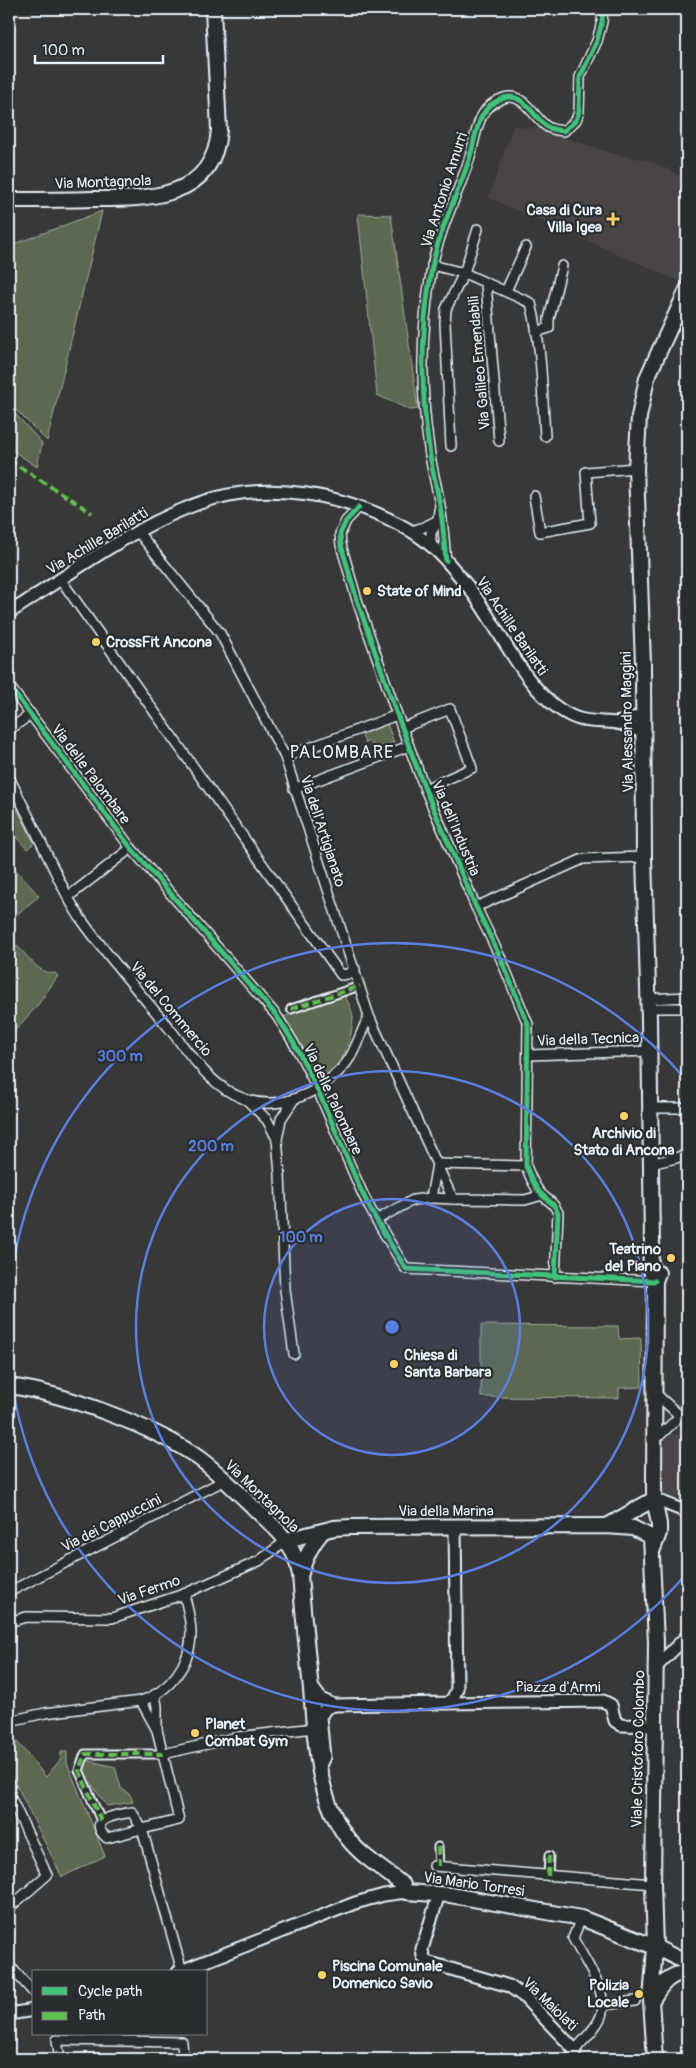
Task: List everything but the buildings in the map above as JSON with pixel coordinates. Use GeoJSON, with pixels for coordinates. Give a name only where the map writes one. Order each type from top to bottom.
{"type":"FeatureCollection","features":[{"type":"Feature","properties":{"kind":"main road","name":"Via Montagnola"},"geometry":{"type":"LineString","coordinates":[[9,200],[156,197],[174,192],[197,178],[207,168],[218,144],[213,9]]}},
{"type":"Feature","properties":{"kind":"main road","name":"Via Alessandro Maggini"},"geometry":{"type":"LineString","coordinates":[[654,1281],[658,1273],[652,1243],[641,604],[636,468],[639,418],[647,378],[687,290]]}},
{"type":"Feature","properties":{"kind":"main road","name":"Viale Cristoforo Colombo"},"geometry":{"type":"LineString","coordinates":[[652,1552],[659,1533],[654,1499],[654,1281]]}},
{"type":"Feature","properties":{"kind":"main road","name":"Via Montagnola"},"geometry":{"type":"LineString","coordinates":[[9,1386],[57,1396],[97,1410],[149,1431],[200,1459],[225,1480],[287,1540],[298,1563],[300,1575],[314,1728],[324,1788],[329,1804],[344,1834],[357,1850],[403,1885],[406,1892]]}},
{"type":"Feature","properties":{"kind":"main road","name":"Via della Marina"},"geometry":{"type":"LineString","coordinates":[[607,1526],[654,1499]]}},
{"type":"Feature","properties":{"kind":"main road","name":"Via della Marina"},"geometry":{"type":"LineString","coordinates":[[287,1540],[334,1528],[350,1527],[607,1526],[633,1528],[651,1537]]}},
{"type":"Feature","properties":{"kind":"main road"},"geometry":{"type":"LineString","coordinates":[[300,1575],[308,1551],[322,1532]]}},
{"type":"Feature","properties":{"kind":"main road","name":"Viale Cristoforo Colombo"},"geometry":{"type":"LineString","coordinates":[[651,1537],[655,1668],[654,1947],[651,2000],[655,2059]]}},
{"type":"Feature","properties":{"kind":"main road","name":"Via Mario Torresi"},"geometry":{"type":"LineString","coordinates":[[406,1892],[439,1894],[581,1918],[654,1947],[687,1963]]}},
{"type":"Feature","properties":{"kind":"main road"},"geometry":{"type":"LineString","coordinates":[[651,2000],[667,1979],[683,1972],[687,1973]]}},
{"type":"Feature","properties":{"kind":"street","name":"Via Antonio Amurri"},"geometry":{"type":"LineString","coordinates":[[446,561],[440,508],[429,448],[423,380],[424,317],[432,265],[441,232],[471,156],[479,119],[490,104],[507,97],[516,98],[526,104],[547,127],[564,131],[576,120],[579,112],[580,77],[597,41],[603,9]]}},
{"type":"Feature","properties":{"kind":"street"},"geometry":{"type":"LineString","coordinates":[[450,446],[444,323],[446,309],[464,273],[478,229]]}},
{"type":"Feature","properties":{"kind":"street"},"geometry":{"type":"LineString","coordinates":[[506,291],[526,247]]}},
{"type":"Feature","properties":{"kind":"street","name":"Via Galileo Emendabili"},"geometry":{"type":"LineString","coordinates":[[432,265],[464,273],[532,303],[536,320],[545,436]]}},
{"type":"Feature","properties":{"kind":"street"},"geometry":{"type":"LineString","coordinates":[[536,332],[550,328],[549,318],[562,266]]}},
{"type":"Feature","properties":{"kind":"street","name":"Via Galileo Emendabili"},"geometry":{"type":"LineString","coordinates":[[486,284],[500,441]]}},
{"type":"Feature","properties":{"kind":"street"},"geometry":{"type":"LineString","coordinates":[[536,320],[549,318]]}},
{"type":"Feature","properties":{"kind":"street"},"geometry":{"type":"LineString","coordinates":[[534,496],[540,532],[590,523],[586,472],[636,468]]}},
{"type":"Feature","properties":{"kind":"street","name":"Via Achille Barilatti"},"geometry":{"type":"LineString","coordinates":[[9,613],[138,532],[177,512],[200,503],[237,494],[268,490],[313,495],[359,507],[412,531],[431,545],[486,610],[537,691],[556,708],[574,717],[588,721],[617,723],[643,732]]}},
{"type":"Feature","properties":{"kind":"street","name":"Via dell'Industria"},"geometry":{"type":"LineString","coordinates":[[359,507],[344,525],[340,534],[341,545],[357,600],[425,789],[528,1024],[526,1166]]}},
{"type":"Feature","properties":{"kind":"street","name":"Via Antonio Amurri"},"geometry":{"type":"LineString","coordinates":[[431,545],[431,533],[440,519]]}},
{"type":"Feature","properties":{"kind":"street"},"geometry":{"type":"LineString","coordinates":[[412,531],[440,519]]}},
{"type":"Feature","properties":{"kind":"street","name":"Via dell'Artigianato"},"geometry":{"type":"LineString","coordinates":[[138,532],[220,633],[285,757],[369,1016],[454,1199]]}},
{"type":"Feature","properties":{"kind":"street"},"geometry":{"type":"LineString","coordinates":[[61,580],[341,974],[348,974],[354,969]]}},
{"type":"Feature","properties":{"kind":"street","name":"Via delle Palombare"},"geometry":{"type":"LineString","coordinates":[[9,686],[131,848],[276,1015],[288,1033],[317,1089],[376,1220],[406,1269],[654,1281]]}},
{"type":"Feature","properties":{"kind":"street","name":"Via dell'Industria"},"geometry":{"type":"LineString","coordinates":[[402,728],[450,709],[472,768],[425,789]]}},
{"type":"Feature","properties":{"kind":"street"},"geometry":{"type":"LineString","coordinates":[[9,730],[31,714]]}},
{"type":"Feature","properties":{"kind":"street"},"geometry":{"type":"LineString","coordinates":[[285,757],[397,715]]}},
{"type":"Feature","properties":{"kind":"street","name":"Via Achille Barilatti"},"geometry":{"type":"LineString","coordinates":[[617,723],[643,715]]}},
{"type":"Feature","properties":{"kind":"street"},"geometry":{"type":"LineString","coordinates":[[294,789],[375,757],[409,746]]}},
{"type":"Feature","properties":{"kind":"street","name":"Via del Commercio"},"geometry":{"type":"LineString","coordinates":[[9,777],[80,918],[112,961],[197,1062],[216,1083],[228,1092],[248,1101],[273,1103],[293,1100],[317,1089],[346,1063],[369,1016]]}},
{"type":"Feature","properties":{"kind":"street"},"geometry":{"type":"LineString","coordinates":[[68,896],[131,848]]}},
{"type":"Feature","properties":{"kind":"street"},"geometry":{"type":"LineString","coordinates":[[476,907],[583,859],[644,857]]}},
{"type":"Feature","properties":{"kind":"street"},"geometry":{"type":"LineString","coordinates":[[291,1009],[360,986]]}},
{"type":"Feature","properties":{"kind":"street"},"geometry":{"type":"LineString","coordinates":[[648,1003],[687,997]]}},
{"type":"Feature","properties":{"kind":"street"},"geometry":{"type":"LineString","coordinates":[[648,1003],[687,1008]]}},
{"type":"Feature","properties":{"kind":"street","name":"Via della Tecnica"},"geometry":{"type":"LineString","coordinates":[[528,1055],[650,1051]]}},
{"type":"Feature","properties":{"kind":"street"},"geometry":{"type":"LineString","coordinates":[[293,1100],[281,1119],[277,1139],[285,1290],[294,1354]]}},
{"type":"Feature","properties":{"kind":"street"},"geometry":{"type":"LineString","coordinates":[[248,1101],[267,1120],[277,1139]]}},
{"type":"Feature","properties":{"kind":"street"},"geometry":{"type":"LineString","coordinates":[[267,1120],[273,1103]]}},
{"type":"Feature","properties":{"kind":"street"},"geometry":{"type":"LineString","coordinates":[[273,1103],[281,1119]]}},
{"type":"Feature","properties":{"kind":"street"},"geometry":{"type":"LineString","coordinates":[[650,1108],[687,1108]]}},
{"type":"Feature","properties":{"kind":"street"},"geometry":{"type":"LineString","coordinates":[[650,1164],[687,1154]]}},
{"type":"Feature","properties":{"kind":"street"},"geometry":{"type":"LineString","coordinates":[[431,1198],[437,1164],[526,1166],[533,1183],[542,1195],[554,1204],[558,1213],[555,1277]]}},
{"type":"Feature","properties":{"kind":"street"},"geometry":{"type":"LineString","coordinates":[[376,1220],[413,1200],[431,1198],[525,1200],[542,1195]]}},
{"type":"Feature","properties":{"kind":"street"},"geometry":{"type":"LineString","coordinates":[[654,1391],[680,1416],[654,1441]]}},
{"type":"Feature","properties":{"kind":"street","name":"Via dei Cappuccini"},"geometry":{"type":"LineString","coordinates":[[9,1592],[225,1480]]}},
{"type":"Feature","properties":{"kind":"street"},"geometry":{"type":"LineString","coordinates":[[654,1499],[687,1512]]}},
{"type":"Feature","properties":{"kind":"street"},"geometry":{"type":"LineString","coordinates":[[448,1703],[453,1698],[457,1689],[455,1527]]}},
{"type":"Feature","properties":{"kind":"street","name":"Via Fermo"},"geometry":{"type":"LineString","coordinates":[[10,1623],[26,1617],[112,1618],[184,1594],[260,1561],[287,1540]]}},
{"type":"Feature","properties":{"kind":"street"},"geometry":{"type":"LineString","coordinates":[[9,1721],[45,1713],[141,1700],[155,1696],[177,1675],[187,1654],[191,1633],[184,1594]]}},
{"type":"Feature","properties":{"kind":"street"},"geometry":{"type":"LineString","coordinates":[[655,1668],[687,1636]]}},
{"type":"Feature","properties":{"kind":"street"},"geometry":{"type":"LineString","coordinates":[[310,1683],[321,1699],[334,1705]]}},
{"type":"Feature","properties":{"kind":"street"},"geometry":{"type":"LineString","coordinates":[[155,1696],[157,1730]]}},
{"type":"Feature","properties":{"kind":"street"},"geometry":{"type":"LineString","coordinates":[[141,1700],[157,1730],[179,1820],[142,1829],[107,1838],[100,1828],[105,1817],[132,1812],[142,1829],[180,1970]]}},
{"type":"Feature","properties":{"kind":"street","name":"Piazza d'Armi"},"geometry":{"type":"LineString","coordinates":[[334,1705],[603,1701],[611,1704],[615,1721],[621,1725],[654,1726]]}},
{"type":"Feature","properties":{"kind":"street","name":"Via Montagnola"},"geometry":{"type":"LineString","coordinates":[[320,1764],[324,1757],[320,1717],[326,1708],[334,1705]]}},
{"type":"Feature","properties":{"kind":"street"},"geometry":{"type":"LineString","coordinates":[[102,1821],[76,1767],[85,1754],[163,1754],[238,1736],[314,1728]]}},
{"type":"Feature","properties":{"kind":"street"},"geometry":{"type":"LineString","coordinates":[[9,1908],[47,1874],[10,1798]]}},
{"type":"Feature","properties":{"kind":"street"},"geometry":{"type":"LineString","coordinates":[[438,1847],[436,1866],[653,1884]]}},
{"type":"Feature","properties":{"kind":"street"},"geometry":{"type":"LineString","coordinates":[[548,1876],[549,1856]]}},
{"type":"Feature","properties":{"kind":"street","name":"Via Mario Torresi"},"geometry":{"type":"LineString","coordinates":[[183,1970],[355,1903],[384,1895],[406,1892]]}},
{"type":"Feature","properties":{"kind":"street","name":"Via Maiolati"},"geometry":{"type":"LineString","coordinates":[[439,1894],[422,1949],[422,1956],[427,1962],[509,1986],[523,1996],[573,2055]]}},
{"type":"Feature","properties":{"kind":"street"},"geometry":{"type":"LineString","coordinates":[[573,2055],[601,2018],[604,2006],[601,1991],[572,1938],[581,1918]]}},
{"type":"Feature","properties":{"kind":"street"},"geometry":{"type":"LineString","coordinates":[[9,1965],[32,1991]]}},
{"type":"Feature","properties":{"kind":"street"},"geometry":{"type":"LineString","coordinates":[[604,2006],[635,2001]]}},
{"type":"Feature","properties":{"kind":"street"},"geometry":{"type":"LineString","coordinates":[[9,2014],[32,2010]]}},
{"type":"Feature","properties":{"kind":"street"},"geometry":{"type":"LineString","coordinates":[[60,2059],[56,2037],[182,2042],[183,2059]]}},
{"type":"Feature","properties":{"kind":"shaded area","name":"Casa di Cura Villa Igea"},"geometry":{"type":"Polygon","coordinates":[[[513,126],[539,129],[610,153],[647,160],[687,178],[687,276],[684,283],[489,198],[513,126]]]}},
{"type":"Feature","properties":{"kind":"shaded area"},"geometry":{"type":"Polygon","coordinates":[[[670,1434],[687,1435],[687,1469],[683,1469],[683,1505],[662,1497],[663,1442],[670,1434]]]}},
{"type":"Feature","properties":{"kind":"green space"},"geometry":{"type":"Polygon","coordinates":[[[102,211],[47,441],[9,403],[9,246],[102,211]]]}},
{"type":"Feature","properties":{"kind":"green space"},"geometry":{"type":"Polygon","coordinates":[[[358,214],[391,215],[418,409],[410,410],[377,395],[358,214]]]}},
{"type":"Feature","properties":{"kind":"green space"},"geometry":{"type":"Polygon","coordinates":[[[9,407],[42,443],[37,467],[9,448],[9,407]]]}},
{"type":"Feature","properties":{"kind":"green space"},"geometry":{"type":"Polygon","coordinates":[[[387,724],[394,742],[373,750],[370,741],[365,743],[361,733],[387,724]]]}},
{"type":"Feature","properties":{"kind":"green space"},"geometry":{"type":"Polygon","coordinates":[[[9,792],[34,843],[27,849],[9,829],[9,792]]]}},
{"type":"Feature","properties":{"kind":"green space"},"geometry":{"type":"Polygon","coordinates":[[[9,862],[39,896],[9,921],[9,862]]]}},
{"type":"Feature","properties":{"kind":"green space"},"geometry":{"type":"Polygon","coordinates":[[[9,928],[12,932],[13,943],[32,962],[43,971],[55,973],[58,976],[37,1006],[9,1037],[9,928]]]}},
{"type":"Feature","properties":{"kind":"green space"},"geometry":{"type":"Polygon","coordinates":[[[345,996],[353,1018],[351,1036],[340,1061],[328,1073],[320,1077],[315,1074],[283,1017],[345,996]]]}},
{"type":"Feature","properties":{"kind":"green space"},"geometry":{"type":"Polygon","coordinates":[[[481,1325],[618,1326],[619,1339],[641,1338],[642,1387],[619,1388],[619,1398],[481,1397],[481,1325]]]}},
{"type":"Feature","properties":{"kind":"green space"},"geometry":{"type":"Polygon","coordinates":[[[9,1732],[46,1777],[61,1759],[61,1752],[67,1752],[67,1763],[105,1856],[62,1877],[9,1770],[9,1732]]]}},
{"type":"Feature","properties":{"kind":"green space"},"geometry":{"type":"Polygon","coordinates":[[[86,1760],[115,1767],[121,1788],[130,1795],[133,1802],[107,1806],[83,1772],[86,1760]]]}},
{"type":"Feature","properties":{"kind":"marked path"},"geometry":{"type":"LineString","coordinates":[[9,460],[92,513]]}},
{"type":"Feature","properties":{"kind":"marked path"},"geometry":{"type":"LineString","coordinates":[[291,1009],[360,986]]}},
{"type":"Feature","properties":{"kind":"marked path"},"geometry":{"type":"LineString","coordinates":[[101,1821],[79,1770],[85,1754],[163,1754]]}},
{"type":"Feature","properties":{"kind":"marked path"},"geometry":{"type":"LineString","coordinates":[[438,1847],[439,1866]]}},
{"type":"Feature","properties":{"kind":"marked path"},"geometry":{"type":"LineString","coordinates":[[548,1876],[549,1856]]}},
{"type":"Feature","properties":{"kind":"cycle path"},"geometry":{"type":"LineString","coordinates":[[446,561],[442,515],[426,425],[423,380],[428,290],[435,254],[468,163],[478,125],[482,116],[494,102],[504,98],[517,98],[541,122],[555,130],[564,131],[576,120],[579,112],[580,77],[597,41],[603,9]]}},
{"type":"Feature","properties":{"kind":"cycle path"},"geometry":{"type":"LineString","coordinates":[[359,507],[346,521],[340,534],[341,545],[357,600],[425,789],[528,1024],[526,1166],[532,1181],[558,1213],[555,1277]]}},
{"type":"Feature","properties":{"kind":"cycle path"},"geometry":{"type":"LineString","coordinates":[[9,686],[131,848],[276,1015],[312,1078],[366,1200],[406,1269],[655,1281]]}},
{"type":"Feature","properties":{"kind":"place","name":"Casa di Cura Villa Igea"},"geometry":{"type":"Point","coordinates":[613,219]}},
{"type":"Feature","properties":{"kind":"place","name":"State of Mind"},"geometry":{"type":"Point","coordinates":[367,591]}},
{"type":"Feature","properties":{"kind":"place","name":"CrossFit Ancona"},"geometry":{"type":"Point","coordinates":[96,642]}},
{"type":"Feature","properties":{"kind":"place","name":"Archivio di Stato di Ancona"},"geometry":{"type":"Point","coordinates":[624,1116]}},
{"type":"Feature","properties":{"kind":"place","name":"Teatrino del Piano"},"geometry":{"type":"Point","coordinates":[671,1258]}},
{"type":"Feature","properties":{"kind":"place","name":"Chiesa di Santa Barbara"},"geometry":{"type":"Point","coordinates":[394,1364]}},
{"type":"Feature","properties":{"kind":"place","name":"Planet Combat Gym"},"geometry":{"type":"Point","coordinates":[195,1733]}},
{"type":"Feature","properties":{"kind":"place","name":"Piscina Comunale Domenico Savio"},"geometry":{"type":"Point","coordinates":[322,1975]}},
{"type":"Feature","properties":{"kind":"place","name":"Polizia Locale"},"geometry":{"type":"Point","coordinates":[639,1994]}},
{"type":"Feature","properties":{"kind":"district","name":"PALOMBARE"},"geometry":{"type":"Point","coordinates":[342,752]}}]}
